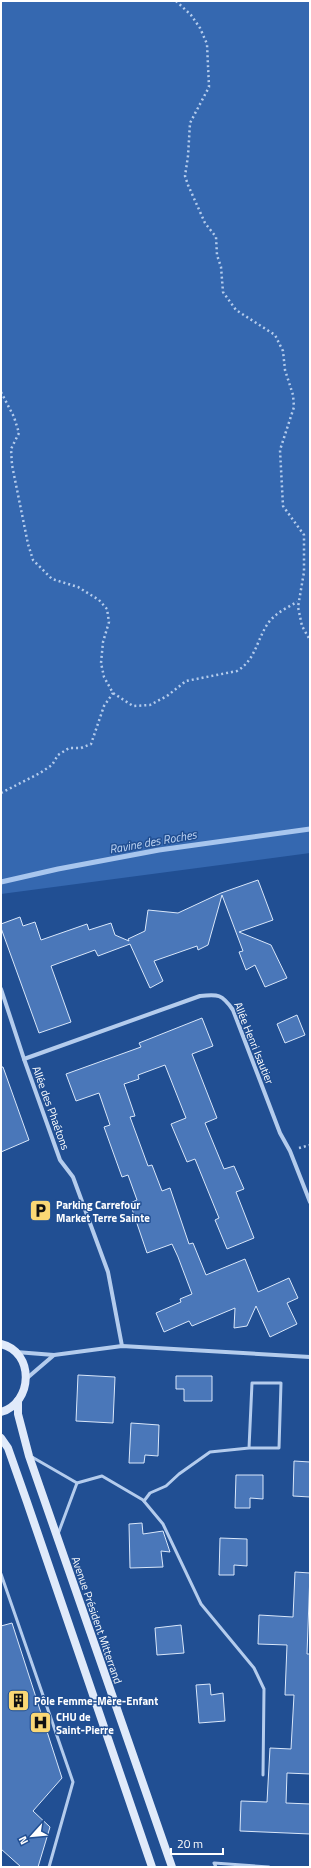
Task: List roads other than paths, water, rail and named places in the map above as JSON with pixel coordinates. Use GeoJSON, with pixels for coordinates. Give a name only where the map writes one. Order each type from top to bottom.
{"type":"FeatureCollection","features":[{"type":"Feature","properties":{"kind":"main road"},"geometry":{"type":"LineString","coordinates":[[1,1412],[11,1408],[18,1401],[25,1387],[26,1379],[25,1369],[16,1352],[2,1343]]}},
{"type":"Feature","properties":{"kind":"main road","name":"Avenue Président Mitterrand"},"geometry":{"type":"LineString","coordinates":[[18,1401],[18,1414],[29,1456],[172,1867]]}},
{"type":"Feature","properties":{"kind":"main road"},"geometry":{"type":"LineString","coordinates":[[1,1438],[8,1448],[152,1867]]}},
{"type":"Feature","properties":{"kind":"street","name":"Allée des Phaétons"},"geometry":{"type":"LineString","coordinates":[[1,989],[60,1160],[73,1177],[108,1272],[122,1346]]}},
{"type":"Feature","properties":{"kind":"street","name":"Allée Henri Isautier"},"geometry":{"type":"LineString","coordinates":[[24,1059],[200,996],[216,994],[225,999],[232,1010],[280,1133],[290,1151],[310,1202]]}},
{"type":"Feature","properties":{"kind":"street"},"geometry":{"type":"LineString","coordinates":[[16,1352],[54,1354],[122,1346],[310,1357]]}},
{"type":"Feature","properties":{"kind":"street"},"geometry":{"type":"LineString","coordinates":[[26,1379],[54,1354]]}},
{"type":"Feature","properties":{"kind":"lane"},"geometry":{"type":"LineString","coordinates":[[144,1501],[150,1493],[166,1486],[179,1474],[210,1452],[249,1448],[279,1448],[281,1383],[252,1383],[249,1448]]}},
{"type":"Feature","properties":{"kind":"lane"},"geometry":{"type":"LineString","coordinates":[[29,1456],[77,1483],[102,1476],[144,1501],[163,1524],[201,1604],[254,1668],[264,1689],[263,1775]]}},
{"type":"Feature","properties":{"kind":"lane"},"geometry":{"type":"LineString","coordinates":[[57,1538],[65,1511],[77,1483]]}},
{"type":"Feature","properties":{"kind":"lane"},"geometry":{"type":"LineString","coordinates":[[1,1574],[73,1782],[48,1867]]}},
{"type":"Feature","properties":{"kind":"lane"},"geometry":{"type":"LineString","coordinates":[[216,1867],[214,1863],[269,1867]]}},
{"type":"Feature","properties":{"kind":"waterway","name":"Ravine des Roches"},"geometry":{"type":"LineString","coordinates":[[1,882],[58,869],[159,850],[310,829]]}},
{"type":"Feature","properties":{"kind":"place","name":"Parking Carrefour Market Terre Sainte"},"geometry":{"type":"Point","coordinates":[40,1211]}},
{"type":"Feature","properties":{"kind":"place","name":"Pôle Femme-Mère-Enfant"},"geometry":{"type":"Point","coordinates":[19,1701]}},
{"type":"Feature","properties":{"kind":"place","name":"CHU de Saint-Pierre"},"geometry":{"type":"Point","coordinates":[41,1723]}}]}
